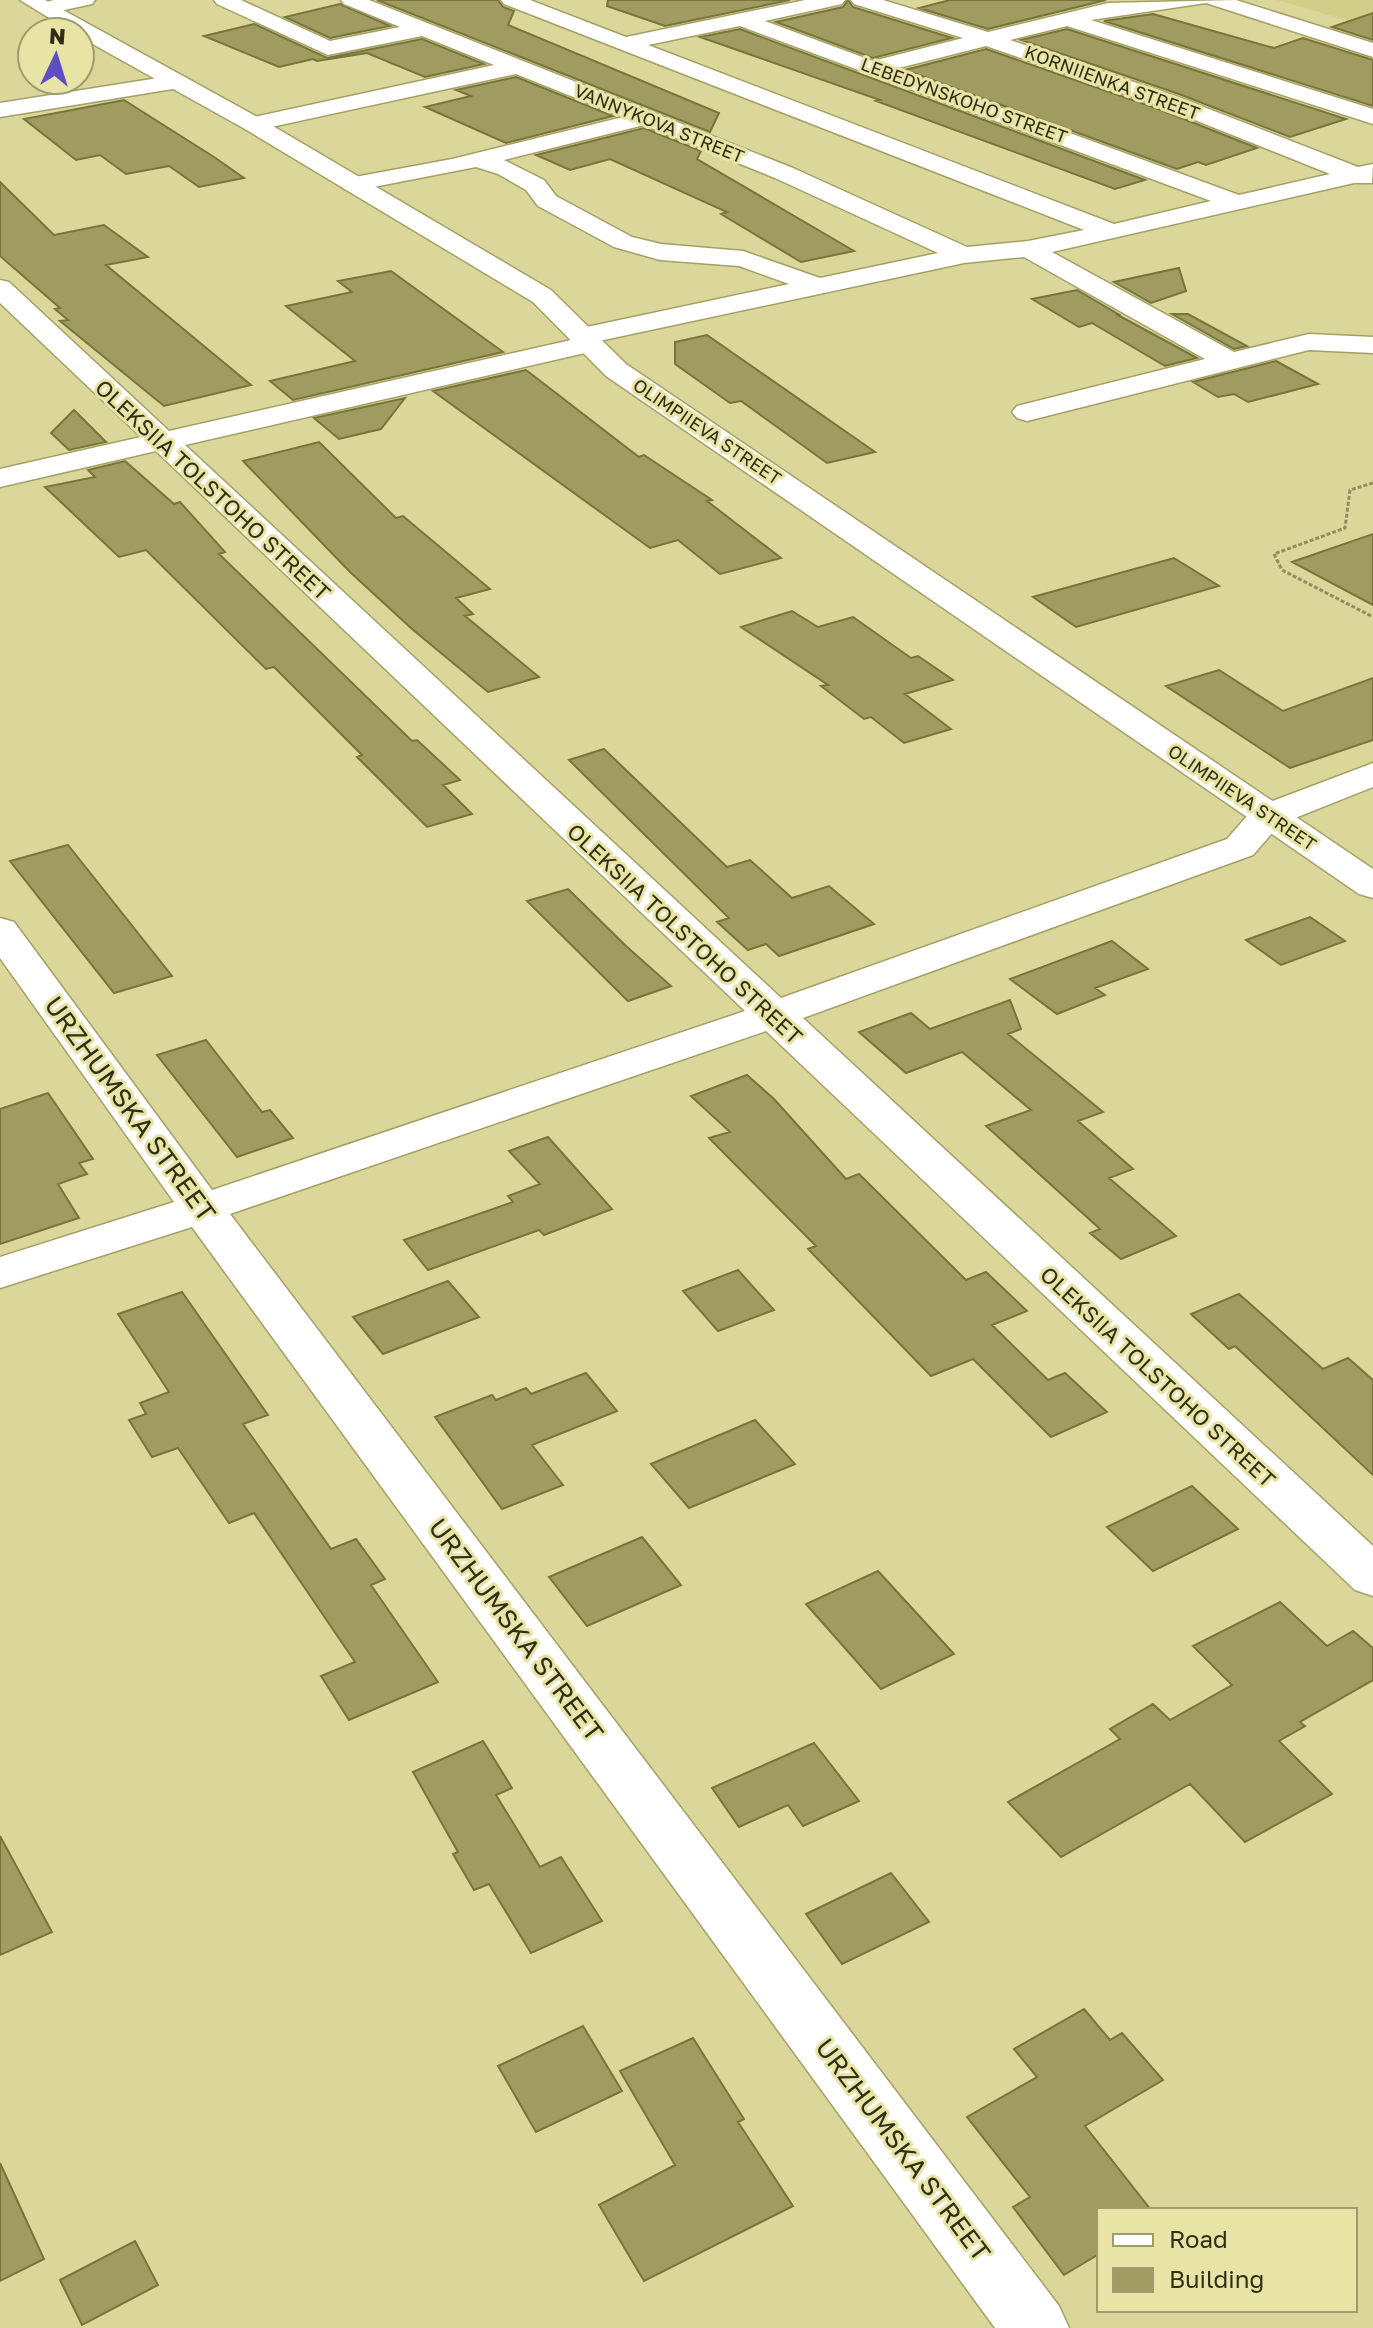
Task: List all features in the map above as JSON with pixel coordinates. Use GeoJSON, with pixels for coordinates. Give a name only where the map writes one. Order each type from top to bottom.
{"type":"FeatureCollection","features":[{"type":"Feature","properties":{"kind":"street"},"geometry":{"type":"LineString","coordinates":[[38,4],[85,0]]}},
{"type":"Feature","properties":{"kind":"street"},"geometry":{"type":"LineString","coordinates":[[224,0],[328,48],[424,29]]}},
{"type":"Feature","properties":{"kind":"street","name":"VANNYKOVA STREET"},"geometry":{"type":"LineString","coordinates":[[351,0],[784,173],[964,255]]}},
{"type":"Feature","properties":{"kind":"street"},"geometry":{"type":"LineString","coordinates":[[511,0],[1112,232]]}},
{"type":"Feature","properties":{"kind":"street"},"geometry":{"type":"LineString","coordinates":[[253,124],[835,0]]}},
{"type":"Feature","properties":{"kind":"street","name":"KORNIIENKA STREET"},"geometry":{"type":"LineString","coordinates":[[861,0],[990,40],[1170,102],[1368,176]]}},
{"type":"Feature","properties":{"kind":"street"},"geometry":{"type":"LineString","coordinates":[[874,67],[1108,9],[1198,0]]}},
{"type":"Feature","properties":{"kind":"street"},"geometry":{"type":"LineString","coordinates":[[1215,0],[1373,50]]}},
{"type":"Feature","properties":{"kind":"street","name":"OLIMPIIEVA STREET"},"geometry":{"type":"LineString","coordinates":[[38,4],[253,124],[542,296],[616,370],[1373,886]]}},
{"type":"Feature","properties":{"kind":"street","name":"LEBEDYNSKOHO STREET"},"geometry":{"type":"LineString","coordinates":[[702,5],[1238,203]]}},
{"type":"Feature","properties":{"kind":"street"},"geometry":{"type":"LineString","coordinates":[[1070,20],[1373,117]]}},
{"type":"Feature","properties":{"kind":"street"},"geometry":{"type":"LineString","coordinates":[[1170,102],[1248,75]]}},
{"type":"Feature","properties":{"kind":"street"},"geometry":{"type":"LineString","coordinates":[[0,110],[177,82]]}},
{"type":"Feature","properties":{"kind":"street"},"geometry":{"type":"LineString","coordinates":[[353,184],[477,160],[646,118]]}},
{"type":"Feature","properties":{"kind":"street"},"geometry":{"type":"LineString","coordinates":[[477,160],[507,169],[535,185],[547,201],[623,242],[660,252],[743,259],[819,286]]}},
{"type":"Feature","properties":{"kind":"street"},"geometry":{"type":"LineString","coordinates":[[0,478],[819,286],[964,255],[1028,249],[1368,176]]}},
{"type":"Feature","properties":{"kind":"street"},"geometry":{"type":"LineString","coordinates":[[1028,249],[1230,361]]}},
{"type":"Feature","properties":{"kind":"street","name":"OLEKSIIA TOLSTOHO STREET"},"geometry":{"type":"LineString","coordinates":[[0,288],[773,1017],[1373,1577]]}},
{"type":"Feature","properties":{"kind":"street"},"geometry":{"type":"LineString","coordinates":[[1027,412],[1309,342],[1373,345]]}},
{"type":"Feature","properties":{"kind":"street"},"geometry":{"type":"LineString","coordinates":[[0,1273],[203,1210],[773,1017],[1240,847],[1267,816],[1373,774]]}},
{"type":"Feature","properties":{"kind":"street","name":"URZHUMSKA STREET"},"geometry":{"type":"LineString","coordinates":[[0,930],[203,1210],[1035,2328]]}},
{"type":"Feature","properties":{"kind":"path"},"geometry":{"type":"LineString","coordinates":[[1373,483],[1350,490],[1345,528],[1274,554],[1282,570],[1373,617]]}},
{"type":"Feature","properties":{"kind":"shaded area"},"geometry":{"type":"Polygon","coordinates":[[[1277,0],[1373,0],[1373,28],[1277,0]]]}},
{"type":"Feature","properties":{"kind":"building"},"geometry":{"type":"Polygon","coordinates":[[[377,0],[498,0],[503,7],[514,11],[508,25],[719,113],[710,132],[377,0]]]}},
{"type":"Feature","properties":{"kind":"building"},"geometry":{"type":"Polygon","coordinates":[[[608,0],[790,0],[665,26],[607,6],[608,0]]]}},
{"type":"Feature","properties":{"kind":"building"},"geometry":{"type":"Polygon","coordinates":[[[848,0],[853,7],[952,38],[873,58],[776,22],[843,7],[848,0]]]}},
{"type":"Feature","properties":{"kind":"building"},"geometry":{"type":"Polygon","coordinates":[[[950,0],[1106,0],[988,29],[919,8],[950,0]]]}},
{"type":"Feature","properties":{"kind":"building"},"geometry":{"type":"Polygon","coordinates":[[[340,4],[390,26],[330,38],[285,17],[340,4]]]}},
{"type":"Feature","properties":{"kind":"building"},"geometry":{"type":"Polygon","coordinates":[[[1373,13],[1373,40],[1332,27],[1373,13]]]}},
{"type":"Feature","properties":{"kind":"building"},"geometry":{"type":"Polygon","coordinates":[[[1153,14],[1274,48],[1303,38],[1373,60],[1373,106],[1104,21],[1153,14]]]}},
{"type":"Feature","properties":{"kind":"building"},"geometry":{"type":"Polygon","coordinates":[[[254,24],[327,58],[422,39],[484,64],[425,77],[367,53],[317,61],[313,59],[279,67],[204,36],[254,24]]]}},
{"type":"Feature","properties":{"kind":"building"},"geometry":{"type":"Polygon","coordinates":[[[740,29],[1145,180],[1115,189],[876,101],[880,100],[700,37],[740,29]]]}},
{"type":"Feature","properties":{"kind":"building"},"geometry":{"type":"Polygon","coordinates":[[[1067,29],[1346,119],[1290,137],[1179,94],[1021,40],[1067,29]]]}},
{"type":"Feature","properties":{"kind":"building"},"geometry":{"type":"Polygon","coordinates":[[[986,49],[1161,110],[1257,148],[1206,165],[1198,162],[1177,169],[905,70],[986,49]]]}},
{"type":"Feature","properties":{"kind":"building"},"geometry":{"type":"Polygon","coordinates":[[[516,77],[613,116],[506,143],[425,107],[471,96],[456,90],[516,77]]]}},
{"type":"Feature","properties":{"kind":"building"},"geometry":{"type":"Polygon","coordinates":[[[124,100],[244,178],[199,187],[169,166],[126,174],[100,155],[76,160],[24,119],[124,100]]]}},
{"type":"Feature","properties":{"kind":"building"},"geometry":{"type":"Polygon","coordinates":[[[644,128],[701,151],[697,159],[854,251],[801,262],[721,214],[727,212],[610,159],[570,170],[536,155],[644,128]]]}},
{"type":"Feature","properties":{"kind":"building"},"geometry":{"type":"Polygon","coordinates":[[[0,182],[54,235],[104,225],[148,257],[106,265],[251,385],[164,406],[60,321],[68,320],[55,309],[60,308],[0,256],[0,182]]]}},
{"type":"Feature","properties":{"kind":"building"},"geometry":{"type":"Polygon","coordinates":[[[1179,268],[1186,291],[1151,303],[1114,282],[1179,268]]]}},
{"type":"Feature","properties":{"kind":"building"},"geometry":{"type":"Polygon","coordinates":[[[391,271],[503,352],[293,400],[270,381],[355,361],[286,306],[352,292],[338,281],[391,271]]]}},
{"type":"Feature","properties":{"kind":"building"},"geometry":{"type":"Polygon","coordinates":[[[1077,290],[1197,358],[1165,366],[1092,323],[1079,327],[1032,299],[1077,290]]]}},
{"type":"Feature","properties":{"kind":"building"},"geometry":{"type":"Polygon","coordinates":[[[1172,314],[1188,314],[1247,346],[1234,349],[1172,314]]]}},
{"type":"Feature","properties":{"kind":"building"},"geometry":{"type":"Polygon","coordinates":[[[707,335],[875,452],[827,463],[741,401],[730,403],[675,364],[675,342],[707,335]]]}},
{"type":"Feature","properties":{"kind":"building"},"geometry":{"type":"Polygon","coordinates":[[[1276,361],[1318,384],[1248,402],[1234,394],[1218,397],[1193,382],[1276,361]]]}},
{"type":"Feature","properties":{"kind":"building"},"geometry":{"type":"Polygon","coordinates":[[[526,370],[639,457],[644,455],[712,500],[707,501],[781,558],[720,574],[678,540],[650,548],[433,391],[526,370]]]}},
{"type":"Feature","properties":{"kind":"building"},"geometry":{"type":"Polygon","coordinates":[[[405,398],[381,429],[339,439],[314,418],[405,398]]]}},
{"type":"Feature","properties":{"kind":"building"},"geometry":{"type":"Polygon","coordinates":[[[74,410],[106,442],[69,450],[51,433],[74,410]]]}},
{"type":"Feature","properties":{"kind":"building"},"geometry":{"type":"Polygon","coordinates":[[[319,442],[396,518],[403,516],[490,589],[456,598],[473,614],[465,616],[539,677],[488,692],[350,572],[243,461],[319,442]]]}},
{"type":"Feature","properties":{"kind":"building"},"geometry":{"type":"Polygon","coordinates":[[[125,461],[174,504],[180,502],[225,552],[219,554],[412,741],[417,740],[460,780],[443,785],[472,814],[427,827],[357,757],[362,755],[274,667],[266,669],[146,550],[119,557],[45,487],[95,477],[88,470],[125,461]]]}},
{"type":"Feature","properties":{"kind":"building"},"geometry":{"type":"Polygon","coordinates":[[[1373,534],[1373,605],[1292,562],[1373,534]]]}},
{"type":"Feature","properties":{"kind":"building"},"geometry":{"type":"Polygon","coordinates":[[[1174,558],[1219,586],[1076,627],[1033,597],[1174,558]]]}},
{"type":"Feature","properties":{"kind":"building"},"geometry":{"type":"Polygon","coordinates":[[[792,611],[818,627],[853,617],[911,658],[918,656],[953,680],[905,694],[951,729],[904,743],[871,717],[864,719],[821,686],[828,685],[741,627],[792,611]]]}},
{"type":"Feature","properties":{"kind":"building"},"geometry":{"type":"Polygon","coordinates":[[[1219,670],[1283,711],[1373,678],[1373,740],[1290,768],[1166,686],[1219,670]]]}},
{"type":"Feature","properties":{"kind":"building"},"geometry":{"type":"Polygon","coordinates":[[[604,749],[727,867],[750,860],[792,898],[829,886],[874,924],[779,956],[766,944],[748,950],[717,922],[729,918],[569,760],[604,749]]]}},
{"type":"Feature","properties":{"kind":"building"},"geometry":{"type":"Polygon","coordinates":[[[68,845],[172,976],[114,993],[10,861],[68,845]]]}},
{"type":"Feature","properties":{"kind":"building"},"geometry":{"type":"Polygon","coordinates":[[[568,889],[671,986],[628,1001],[527,901],[568,889]]]}},
{"type":"Feature","properties":{"kind":"building"},"geometry":{"type":"Polygon","coordinates":[[[1310,917],[1345,941],[1281,965],[1246,940],[1310,917]]]}},
{"type":"Feature","properties":{"kind":"building"},"geometry":{"type":"Polygon","coordinates":[[[1112,941],[1148,969],[1095,988],[1105,995],[1057,1014],[1010,979],[1112,941]]]}},
{"type":"Feature","properties":{"kind":"building"},"geometry":{"type":"Polygon","coordinates":[[[1010,1000],[1021,1029],[1008,1034],[1103,1112],[1078,1121],[1133,1169],[1109,1178],[1176,1236],[1121,1259],[1090,1233],[1100,1229],[986,1126],[1031,1110],[962,1052],[906,1073],[859,1032],[911,1013],[930,1029],[1010,1000]]]}},
{"type":"Feature","properties":{"kind":"building"},"geometry":{"type":"Polygon","coordinates":[[[206,1040],[262,1112],[270,1110],[293,1138],[237,1157],[157,1055],[206,1040]]]}},
{"type":"Feature","properties":{"kind":"building"},"geometry":{"type":"Polygon","coordinates":[[[747,1075],[774,1099],[846,1179],[859,1174],[966,1280],[986,1272],[1027,1311],[992,1325],[1048,1380],[1065,1373],[1107,1412],[1051,1437],[973,1359],[931,1376],[808,1249],[816,1246],[709,1138],[730,1132],[691,1096],[747,1075]]]}},
{"type":"Feature","properties":{"kind":"building"},"geometry":{"type":"Polygon","coordinates":[[[48,1093],[93,1159],[79,1163],[87,1174],[58,1184],[79,1218],[0,1244],[0,1109],[48,1093]]]}},
{"type":"Feature","properties":{"kind":"building"},"geometry":{"type":"Polygon","coordinates":[[[548,1137],[612,1209],[544,1235],[539,1230],[428,1270],[404,1240],[513,1202],[508,1196],[540,1184],[509,1151],[548,1137]]]}},
{"type":"Feature","properties":{"kind":"building"},"geometry":{"type":"Polygon","coordinates":[[[738,1270],[774,1310],[718,1331],[683,1291],[738,1270]]]}},
{"type":"Feature","properties":{"kind":"building"},"geometry":{"type":"Polygon","coordinates":[[[448,1281],[479,1317],[383,1354],[353,1317],[448,1281]]]}},
{"type":"Feature","properties":{"kind":"building"},"geometry":{"type":"Polygon","coordinates":[[[182,1292],[268,1415],[243,1424],[331,1549],[356,1539],[385,1579],[371,1585],[438,1682],[349,1720],[321,1676],[355,1662],[254,1513],[229,1523],[178,1448],[152,1457],[129,1420],[146,1414],[140,1403],[169,1392],[118,1314],[182,1292]]]}},
{"type":"Feature","properties":{"kind":"building"},"geometry":{"type":"Polygon","coordinates":[[[1239,1294],[1323,1369],[1348,1358],[1373,1380],[1373,1475],[1235,1346],[1229,1349],[1191,1314],[1239,1294]]]}},
{"type":"Feature","properties":{"kind":"building"},"geometry":{"type":"Polygon","coordinates":[[[586,1373],[617,1411],[532,1445],[563,1485],[502,1509],[435,1417],[492,1395],[496,1400],[526,1388],[531,1394],[586,1373]]]}},
{"type":"Feature","properties":{"kind":"building"},"geometry":{"type":"Polygon","coordinates":[[[755,1420],[795,1464],[689,1508],[651,1464],[755,1420]]]}},
{"type":"Feature","properties":{"kind":"building"},"geometry":{"type":"Polygon","coordinates":[[[1192,1486],[1238,1529],[1153,1571],[1107,1527],[1192,1486]]]}},
{"type":"Feature","properties":{"kind":"building"},"geometry":{"type":"Polygon","coordinates":[[[642,1537],[681,1585],[587,1626],[549,1577],[642,1537]]]}},
{"type":"Feature","properties":{"kind":"building"},"geometry":{"type":"Polygon","coordinates":[[[878,1571],[954,1654],[881,1689],[806,1604],[878,1571]]]}},
{"type":"Feature","properties":{"kind":"building"},"geometry":{"type":"Polygon","coordinates":[[[1280,1602],[1327,1646],[1353,1631],[1373,1648],[1373,1680],[1300,1722],[1305,1726],[1279,1741],[1332,1794],[1245,1842],[1190,1784],[1061,1857],[1008,1802],[1120,1739],[1110,1729],[1153,1704],[1170,1720],[1232,1685],[1193,1646],[1280,1602]]]}},
{"type":"Feature","properties":{"kind":"building"},"geometry":{"type":"Polygon","coordinates":[[[483,1741],[512,1788],[496,1795],[540,1867],[561,1857],[602,1921],[531,1953],[489,1884],[474,1890],[453,1854],[458,1852],[413,1772],[483,1741]]]}},
{"type":"Feature","properties":{"kind":"building"},"geometry":{"type":"Polygon","coordinates":[[[814,1743],[859,1801],[803,1826],[788,1805],[739,1827],[712,1788],[814,1743]]]}},
{"type":"Feature","properties":{"kind":"building"},"geometry":{"type":"Polygon","coordinates":[[[0,1836],[52,1932],[0,1955],[0,1836]]]}},
{"type":"Feature","properties":{"kind":"building"},"geometry":{"type":"Polygon","coordinates":[[[891,1873],[929,1922],[842,1964],[806,1914],[891,1873]]]}},
{"type":"Feature","properties":{"kind":"building"},"geometry":{"type":"Polygon","coordinates":[[[1084,2009],[1110,2040],[1122,2033],[1163,2080],[1085,2126],[1149,2208],[1097,2208],[1097,2255],[1064,2275],[1013,2207],[1030,2197],[967,2117],[1037,2077],[1014,2049],[1084,2009]]]}},
{"type":"Feature","properties":{"kind":"building"},"geometry":{"type":"Polygon","coordinates":[[[583,2026],[622,2091],[536,2132],[498,2066],[583,2026]]]}},
{"type":"Feature","properties":{"kind":"building"},"geometry":{"type":"Polygon","coordinates":[[[693,2038],[744,2119],[738,2122],[793,2206],[644,2281],[599,2205],[675,2165],[620,2071],[693,2038]]]}},
{"type":"Feature","properties":{"kind":"building"},"geometry":{"type":"Polygon","coordinates":[[[0,2163],[44,2259],[0,2281],[0,2163]]]}},
{"type":"Feature","properties":{"kind":"building"},"geometry":{"type":"Polygon","coordinates":[[[135,2241],[158,2285],[82,2325],[60,2280],[135,2241]]]}}]}
